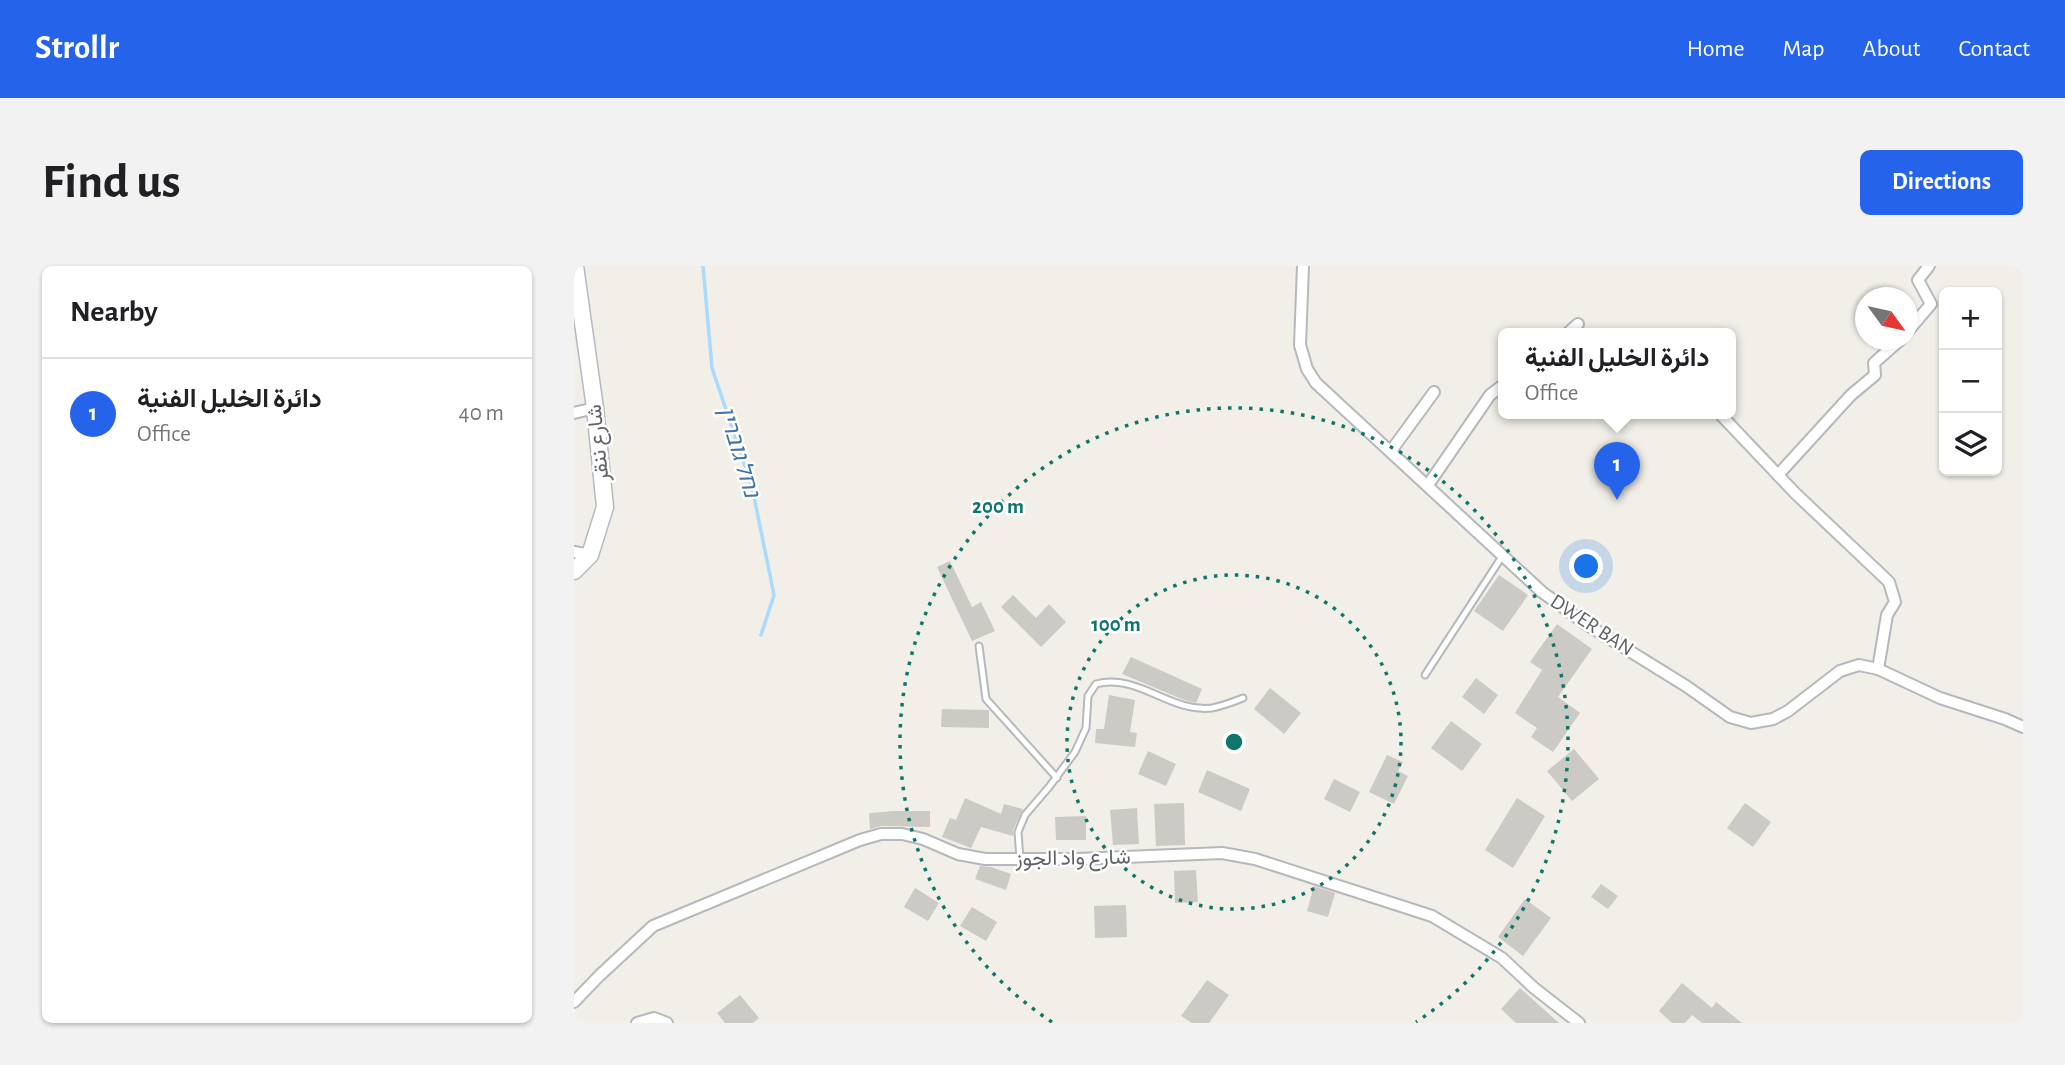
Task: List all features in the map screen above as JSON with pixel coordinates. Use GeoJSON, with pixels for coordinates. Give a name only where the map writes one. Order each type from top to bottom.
{"type":"FeatureCollection","features":[{"type":"Feature","properties":{"kind":"street","name":"شارع ننقر"},"geometry":{"type":"LineString","coordinates":[[574,571],[605,508],[596,408],[575,266]]}},
{"type":"Feature","properties":{"kind":"street","name":"DWER BAN"},"geometry":{"type":"LineString","coordinates":[[1303,266],[1299,338],[1307,369],[1320,387],[1542,592],[1586,624],[1686,686],[1723,713],[1741,721],[1765,722],[1779,717],[1846,667],[1859,665],[1878,669],[1931,694],[2023,727]]}},
{"type":"Feature","properties":{"kind":"street"},"geometry":{"type":"LineString","coordinates":[[1918,319],[1931,304],[1919,280],[1929,266]]}},
{"type":"Feature","properties":{"kind":"street"},"geometry":{"type":"LineString","coordinates":[[1574,328],[1578,324]]}},
{"type":"Feature","properties":{"kind":"street"},"geometry":{"type":"LineString","coordinates":[[1778,475],[1851,395],[1875,375],[1874,363],[1889,350]]}},
{"type":"Feature","properties":{"kind":"street"},"geometry":{"type":"LineString","coordinates":[[1427,485],[1490,395],[1498,389]]}},
{"type":"Feature","properties":{"kind":"street"},"geometry":{"type":"LineString","coordinates":[[1391,451],[1434,392]]}},
{"type":"Feature","properties":{"kind":"street"},"geometry":{"type":"LineString","coordinates":[[574,413],[596,408]]}},
{"type":"Feature","properties":{"kind":"street"},"geometry":{"type":"LineString","coordinates":[[1725,419],[1778,475],[1889,582],[1895,602],[1887,615],[1878,669]]}},
{"type":"Feature","properties":{"kind":"street","name":"شارع واد الجوز"},"geometry":{"type":"LineString","coordinates":[[574,1002],[653,926],[870,836],[902,834],[971,857],[1020,859],[1222,853],[1255,859],[1372,894],[1432,916],[1502,958],[1578,1023]]}},
{"type":"Feature","properties":{"kind":"street"},"geometry":{"type":"LineString","coordinates":[[637,1023],[649,1018],[667,1023]]}},
{"type":"Feature","properties":{"kind":"lane"},"geometry":{"type":"LineString","coordinates":[[1425,675],[1503,555]]}},
{"type":"Feature","properties":{"kind":"lane"},"geometry":{"type":"LineString","coordinates":[[979,646],[986,699],[1057,778]]}},
{"type":"Feature","properties":{"kind":"lane"},"geometry":{"type":"LineString","coordinates":[[1020,859],[1018,832],[1025,815],[1057,778],[1082,740],[1086,728],[1088,696],[1096,684],[1122,681],[1172,701],[1210,708],[1243,698]]}},
{"type":"Feature","properties":{"kind":"building"},"geometry":{"type":"Polygon","coordinates":[[[950,561],[972,607],[981,602],[995,631],[972,641],[937,567],[950,561]]]}},
{"type":"Feature","properties":{"kind":"building"},"geometry":{"type":"Polygon","coordinates":[[[1499,575],[1528,595],[1503,631],[1474,611],[1499,575]]]}},
{"type":"Feature","properties":{"kind":"building"},"geometry":{"type":"Polygon","coordinates":[[[1013,595],[1036,618],[1049,604],[1066,622],[1041,647],[1001,607],[1013,595]]]}},
{"type":"Feature","properties":{"kind":"building"},"geometry":{"type":"Polygon","coordinates":[[[1557,624],[1592,649],[1558,697],[1580,713],[1553,752],[1531,737],[1537,728],[1515,713],[1542,670],[1530,662],[1557,624]]]}},
{"type":"Feature","properties":{"kind":"building"},"geometry":{"type":"Polygon","coordinates":[[[1131,657],[1202,689],[1196,703],[1122,674],[1131,657]]]}},
{"type":"Feature","properties":{"kind":"building"},"geometry":{"type":"Polygon","coordinates":[[[1476,678],[1498,695],[1484,714],[1462,697],[1476,678]]]}},
{"type":"Feature","properties":{"kind":"building"},"geometry":{"type":"Polygon","coordinates":[[[1270,688],[1301,713],[1284,734],[1254,709],[1270,688]]]}},
{"type":"Feature","properties":{"kind":"building"},"geometry":{"type":"Polygon","coordinates":[[[1109,695],[1135,700],[1130,732],[1137,733],[1135,747],[1095,743],[1096,729],[1104,729],[1109,695]]]}},
{"type":"Feature","properties":{"kind":"building"},"geometry":{"type":"Polygon","coordinates":[[[942,709],[989,710],[989,728],[941,727],[942,709]]]}},
{"type":"Feature","properties":{"kind":"building"},"geometry":{"type":"Polygon","coordinates":[[[1451,721],[1482,744],[1462,771],[1431,748],[1451,721]]]}},
{"type":"Feature","properties":{"kind":"building"},"geometry":{"type":"Polygon","coordinates":[[[1574,749],[1599,779],[1572,801],[1547,771],[1574,749]]]}},
{"type":"Feature","properties":{"kind":"building"},"geometry":{"type":"Polygon","coordinates":[[[1148,751],[1176,764],[1166,786],[1138,774],[1148,751]]]}},
{"type":"Feature","properties":{"kind":"building"},"geometry":{"type":"Polygon","coordinates":[[[1387,755],[1403,762],[1398,771],[1408,776],[1394,804],[1369,792],[1387,755]]]}},
{"type":"Feature","properties":{"kind":"building"},"geometry":{"type":"Polygon","coordinates":[[[1207,770],[1250,789],[1241,811],[1198,792],[1207,770]]]}},
{"type":"Feature","properties":{"kind":"building"},"geometry":{"type":"Polygon","coordinates":[[[1334,779],[1360,792],[1350,812],[1324,799],[1334,779]]]}},
{"type":"Feature","properties":{"kind":"building"},"geometry":{"type":"Polygon","coordinates":[[[965,798],[1001,814],[1004,804],[1023,809],[1013,836],[981,827],[971,848],[942,837],[950,818],[956,820],[965,798]]]}},
{"type":"Feature","properties":{"kind":"building"},"geometry":{"type":"Polygon","coordinates":[[[1517,798],[1545,816],[1513,868],[1485,850],[1517,798]]]}},
{"type":"Feature","properties":{"kind":"building"},"geometry":{"type":"Polygon","coordinates":[[[1184,803],[1185,845],[1156,846],[1154,804],[1184,803]]]}},
{"type":"Feature","properties":{"kind":"building"},"geometry":{"type":"Polygon","coordinates":[[[1745,803],[1771,822],[1753,847],[1727,828],[1745,803]]]}},
{"type":"Feature","properties":{"kind":"building"},"geometry":{"type":"Polygon","coordinates":[[[1137,808],[1139,844],[1113,845],[1110,810],[1137,808]]]}},
{"type":"Feature","properties":{"kind":"building"},"geometry":{"type":"Polygon","coordinates":[[[930,811],[930,827],[881,826],[870,829],[869,813],[930,811]]]}},
{"type":"Feature","properties":{"kind":"building"},"geometry":{"type":"Polygon","coordinates":[[[1086,816],[1086,840],[1056,840],[1055,817],[1086,816]]]}},
{"type":"Feature","properties":{"kind":"building"},"geometry":{"type":"Polygon","coordinates":[[[980,866],[1011,874],[1006,890],[975,879],[980,866]]]}},
{"type":"Feature","properties":{"kind":"building"},"geometry":{"type":"Polygon","coordinates":[[[1196,870],[1198,902],[1175,903],[1174,871],[1196,870]]]}},
{"type":"Feature","properties":{"kind":"building"},"geometry":{"type":"Polygon","coordinates":[[[1601,884],[1618,896],[1608,909],[1591,897],[1601,884]]]}},
{"type":"Feature","properties":{"kind":"building"},"geometry":{"type":"Polygon","coordinates":[[[1314,886],[1335,893],[1328,917],[1307,911],[1314,886]]]}},
{"type":"Feature","properties":{"kind":"building"},"geometry":{"type":"Polygon","coordinates":[[[915,888],[939,903],[928,921],[904,907],[915,888]]]}},
{"type":"Feature","properties":{"kind":"building"},"geometry":{"type":"Polygon","coordinates":[[[1525,899],[1551,918],[1523,956],[1498,937],[1525,899]]]}},
{"type":"Feature","properties":{"kind":"building"},"geometry":{"type":"Polygon","coordinates":[[[1126,905],[1127,937],[1095,938],[1094,906],[1126,905]]]}},
{"type":"Feature","properties":{"kind":"building"},"geometry":{"type":"Polygon","coordinates":[[[972,907],[997,922],[986,941],[960,926],[972,907]]]}},
{"type":"Feature","properties":{"kind":"building"},"geometry":{"type":"Polygon","coordinates":[[[1207,980],[1229,995],[1209,1023],[1192,1023],[1181,1016],[1207,980]]]}},
{"type":"Feature","properties":{"kind":"building"},"geometry":{"type":"Polygon","coordinates":[[[1682,983],[1712,1008],[1716,1002],[1742,1023],[1702,1023],[1692,1015],[1685,1023],[1672,1023],[1659,1011],[1682,983]]]}},
{"type":"Feature","properties":{"kind":"building"},"geometry":{"type":"Polygon","coordinates":[[[1520,988],[1559,1023],[1516,1023],[1501,1009],[1520,988]]]}},
{"type":"Feature","properties":{"kind":"building"},"geometry":{"type":"Polygon","coordinates":[[[740,995],[759,1018],[753,1023],[725,1023],[717,1013],[740,995]]]}},
{"type":"Feature","properties":{"kind":"waterway","name":"נחל גוברין"},"geometry":{"type":"LineString","coordinates":[[703,266],[712,368],[752,487],[774,595],[761,635]]}},
{"type":"Feature","properties":{"kind":"place","name":"دائرة الخليل الفنية"},"geometry":{"type":"Point","coordinates":[1617,500]}}]}
